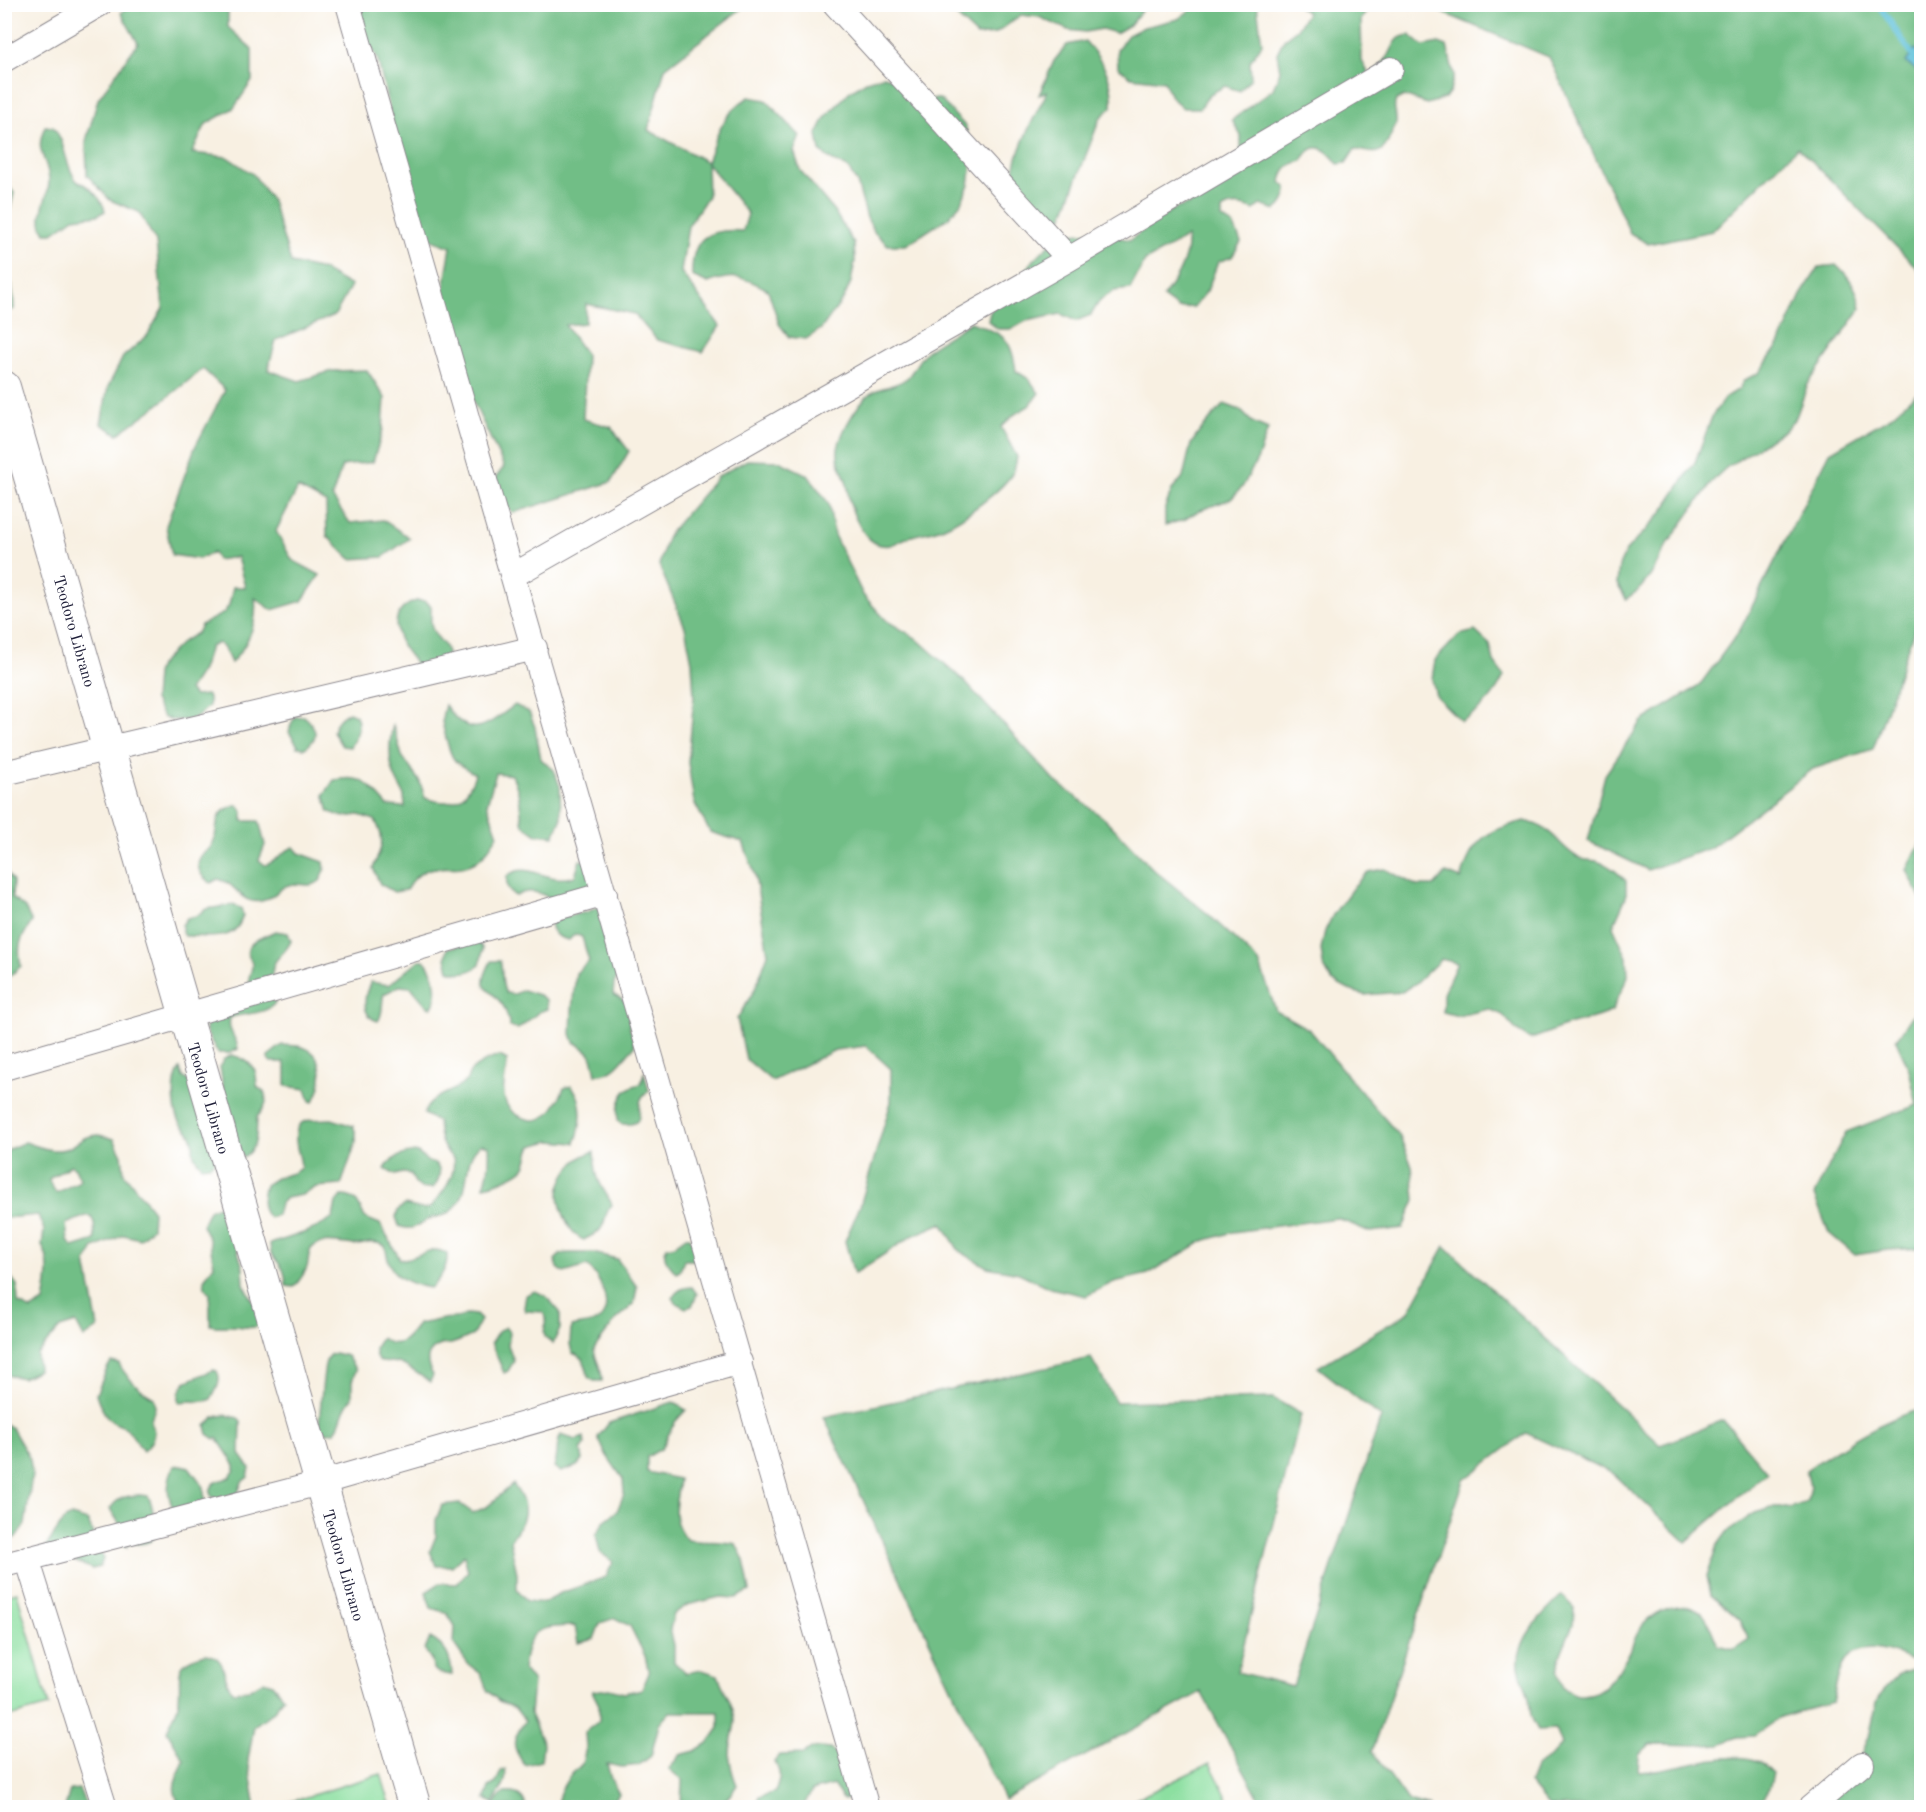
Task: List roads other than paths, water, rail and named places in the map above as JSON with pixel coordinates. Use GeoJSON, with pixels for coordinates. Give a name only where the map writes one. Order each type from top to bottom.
{"type":"FeatureCollection","features":[{"type":"Feature","properties":{"kind":"main road","name":"Teodoro Librano"},"geometry":{"type":"LineString","coordinates":[[4,387],[415,1808]]}},
{"type":"Feature","properties":{"kind":"street"},"geometry":{"type":"LineString","coordinates":[[4,60],[100,4]]}},
{"type":"Feature","properties":{"kind":"street"},"geometry":{"type":"LineString","coordinates":[[348,4],[867,1808]]}},
{"type":"Feature","properties":{"kind":"street"},"geometry":{"type":"LineString","coordinates":[[836,4],[1069,259]]}},
{"type":"Feature","properties":{"kind":"street"},"geometry":{"type":"LineString","coordinates":[[514,575],[1069,259],[1391,69]]}},
{"type":"Feature","properties":{"kind":"street"},"geometry":{"type":"LineString","coordinates":[[4,773],[535,648]]}},
{"type":"Feature","properties":{"kind":"street"},"geometry":{"type":"LineString","coordinates":[[4,1068],[605,894]]}},
{"type":"Feature","properties":{"kind":"street"},"geometry":{"type":"LineString","coordinates":[[105,1808],[16,1561],[320,1483],[740,1362]]}},
{"type":"Feature","properties":{"kind":"street"},"geometry":{"type":"LineString","coordinates":[[1810,1808],[1862,1764]]}},
{"type":"Feature","properties":{"kind":"water"},"geometry":{"type":"Polygon","coordinates":[[[1915,49],[1921,55],[1921,74],[1906,62],[1915,49]]]}},
{"type":"Feature","properties":{"kind":"waterway"},"geometry":{"type":"LineString","coordinates":[[1878,4],[1915,59],[1922,63]]}}]}
